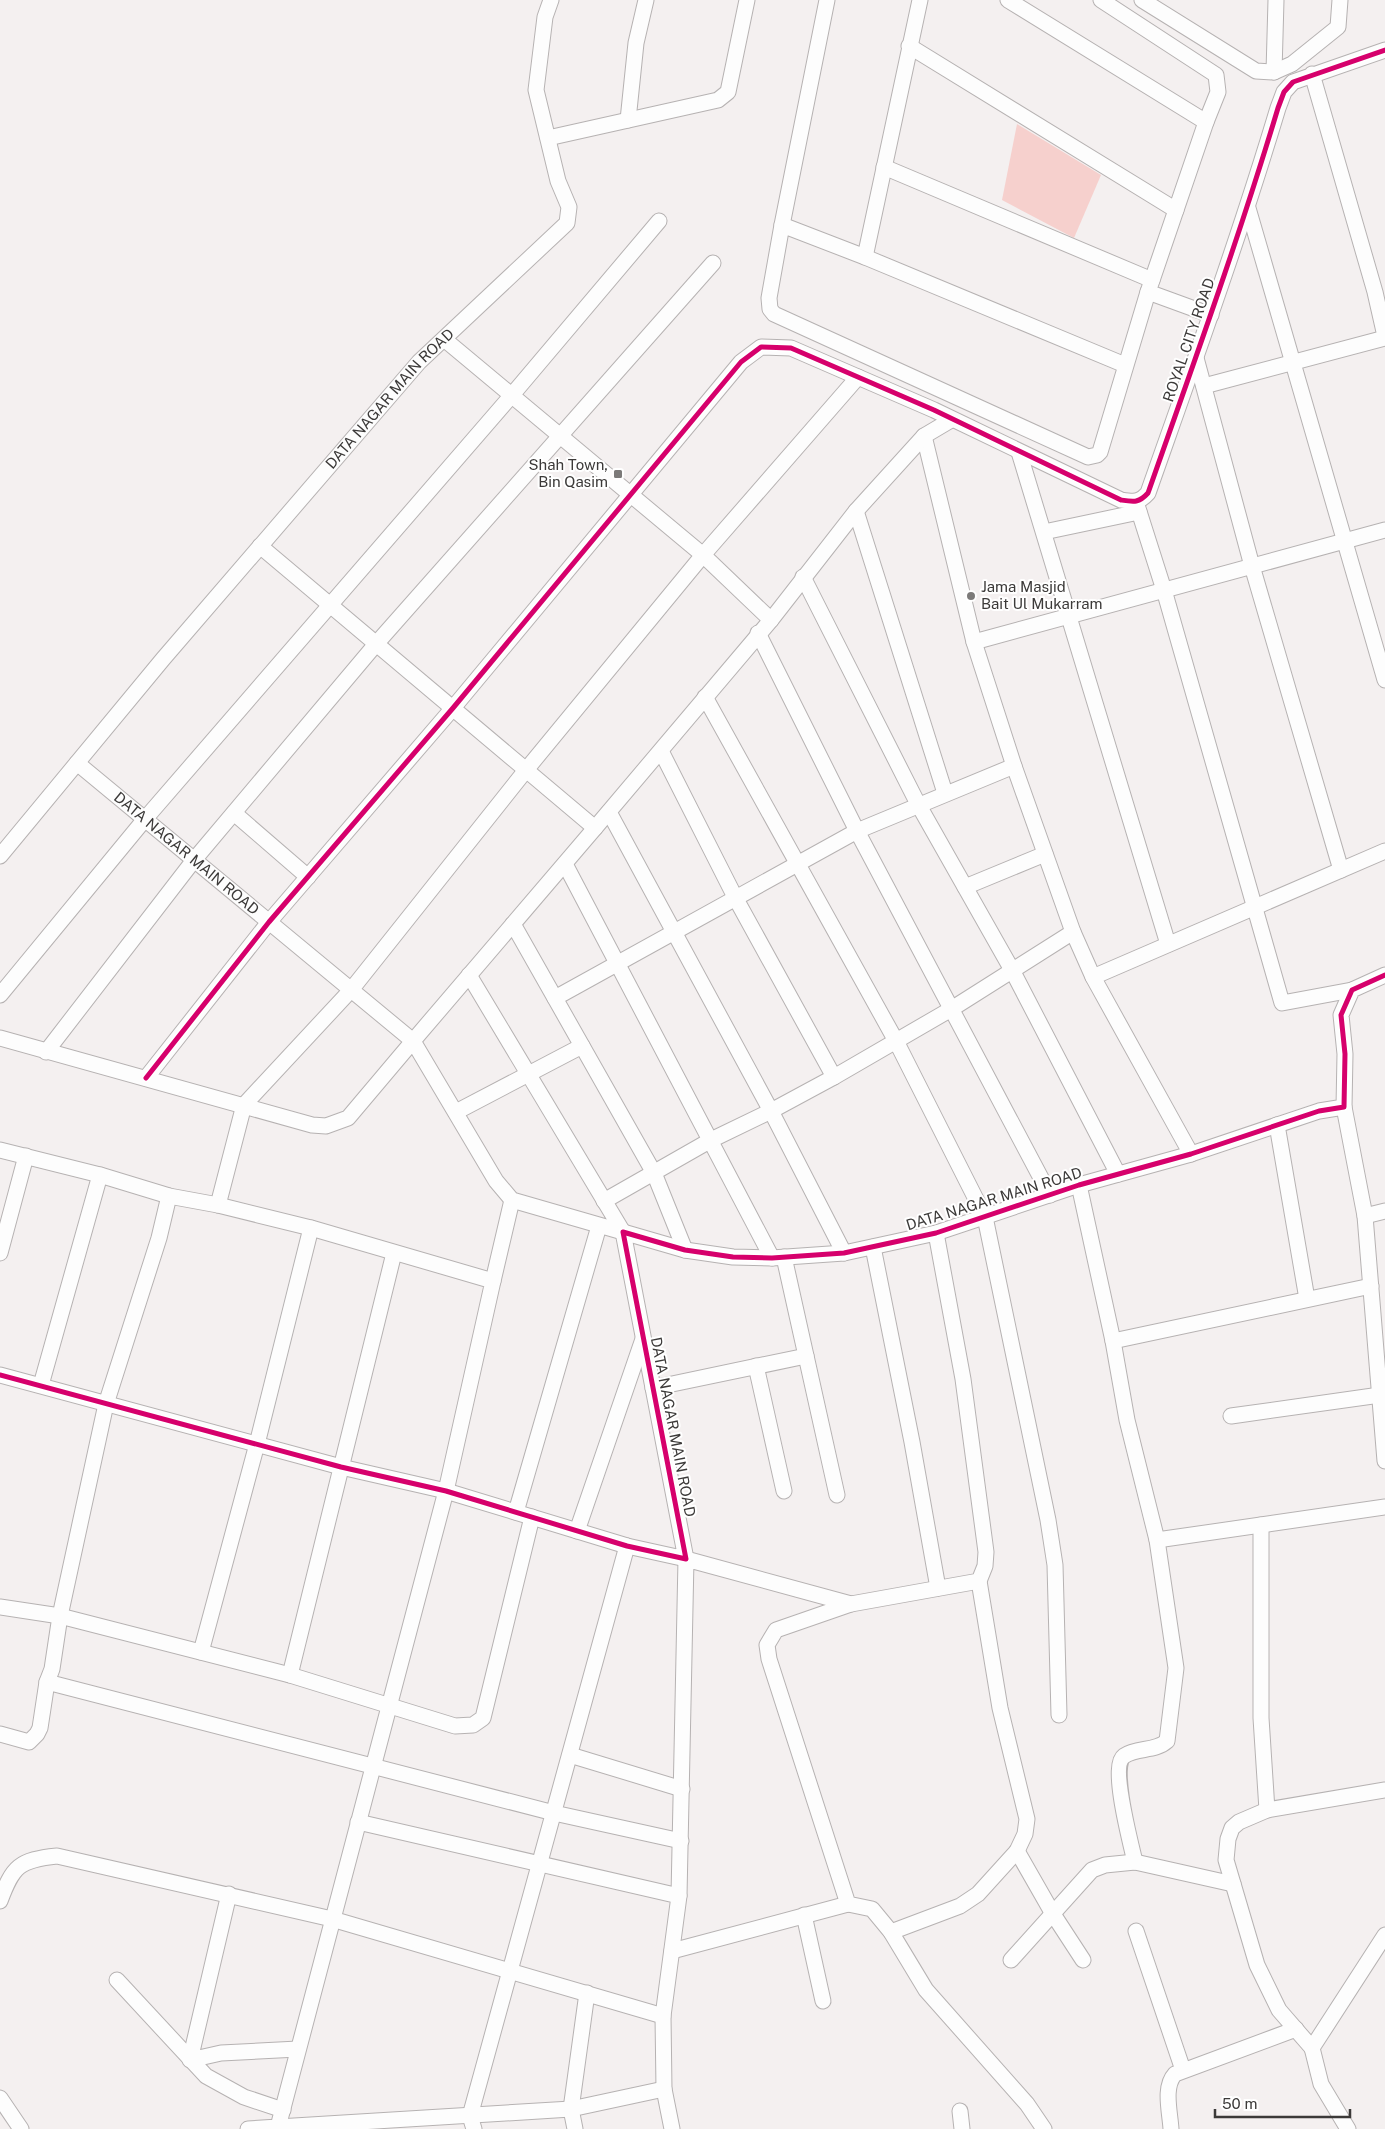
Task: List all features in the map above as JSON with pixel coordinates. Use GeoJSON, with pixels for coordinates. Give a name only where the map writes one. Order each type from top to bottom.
{"type":"FeatureCollection","features":[{"type":"Feature","properties":{"kind":"street","name":"DATA NAGAR MAIN ROAD"},"geometry":{"type":"LineString","coordinates":[[0,856],[163,659],[419,362],[567,223],[569,207],[558,182],[536,90],[545,17],[551,0]]}},
{"type":"Feature","properties":{"kind":"street"},"geometry":{"type":"LineString","coordinates":[[628,120],[636,43],[646,0]]}},
{"type":"Feature","properties":{"kind":"street"},"geometry":{"type":"LineString","coordinates":[[548,138],[718,100],[728,92],[747,0]]}},
{"type":"Feature","properties":{"kind":"street"},"geometry":{"type":"LineString","coordinates":[[827,0],[782,225],[769,298],[770,310],[774,314],[1088,457],[1097,455],[1100,452],[1124,366],[1150,286],[1218,92],[1216,75],[1101,0]]}},
{"type":"Feature","properties":{"kind":"street"},"geometry":{"type":"LineString","coordinates":[[865,257],[920,0]]}},
{"type":"Feature","properties":{"kind":"street"},"geometry":{"type":"LineString","coordinates":[[1008,0],[1206,122]]}},
{"type":"Feature","properties":{"kind":"street"},"geometry":{"type":"LineString","coordinates":[[1142,0],[1256,71],[1274,72],[1292,64],[1338,28],[1340,0]]}},
{"type":"Feature","properties":{"kind":"street"},"geometry":{"type":"LineString","coordinates":[[1274,72],[1276,0]]}},
{"type":"Feature","properties":{"kind":"street"},"geometry":{"type":"LineString","coordinates":[[909,46],[1176,210]]}},
{"type":"Feature","properties":{"kind":"street","name":"ROYAL CITY ROAD"},"geometry":{"type":"LineString","coordinates":[[1137,507],[1148,493],[1196,358],[1248,208],[1284,92],[1293,82],[1312,74],[1385,50]]}},
{"type":"Feature","properties":{"kind":"street"},"geometry":{"type":"LineString","coordinates":[[1204,386],[1385,337],[1380,291],[1312,74]]}},
{"type":"Feature","properties":{"kind":"street"},"geometry":{"type":"LineString","coordinates":[[884,167],[1211,315]]}},
{"type":"Feature","properties":{"kind":"street"},"geometry":{"type":"LineString","coordinates":[[1248,208],[1385,680]]}},
{"type":"Feature","properties":{"kind":"street"},"geometry":{"type":"LineString","coordinates":[[0,995],[145,819],[329,604],[512,396],[659,221]]}},
{"type":"Feature","properties":{"kind":"street"},"geometry":{"type":"LineString","coordinates":[[782,225],[865,257],[1124,366]]}},
{"type":"Feature","properties":{"kind":"street"},"geometry":{"type":"LineString","coordinates":[[46,1052],[194,860],[376,644],[713,263]]}},
{"type":"Feature","properties":{"kind":"street"},"geometry":{"type":"LineString","coordinates":[[444,338],[703,556],[771,620]]}},
{"type":"Feature","properties":{"kind":"street"},"geometry":{"type":"LineString","coordinates":[[146,1078],[270,922],[453,708],[741,362],[761,347],[791,348],[934,410],[1137,507],[1164,590],[1282,1003],[1352,990],[1385,975]]}},
{"type":"Feature","properties":{"kind":"street"},"geometry":{"type":"LineString","coordinates":[[1196,358],[1252,566],[1341,870]]}},
{"type":"Feature","properties":{"kind":"street"},"geometry":{"type":"LineString","coordinates":[[218,1205],[244,1105],[351,990],[526,770],[703,556],[858,377]]}},
{"type":"Feature","properties":{"kind":"street"},"geometry":{"type":"LineString","coordinates":[[0,1038],[312,1125],[326,1126],[348,1118],[771,620],[856,510],[924,436],[952,420]]}},
{"type":"Feature","properties":{"kind":"street"},"geometry":{"type":"LineString","coordinates":[[924,436],[974,642],[1014,766],[1073,932],[1093,977],[1191,1154]]}},
{"type":"Feature","properties":{"kind":"street"},"geometry":{"type":"LineString","coordinates":[[1019,452],[1168,944]]}},
{"type":"Feature","properties":{"kind":"street"},"geometry":{"type":"LineString","coordinates":[[1044,532],[1137,507]]}},
{"type":"Feature","properties":{"kind":"street"},"geometry":{"type":"LineString","coordinates":[[856,510],[945,793]]}},
{"type":"Feature","properties":{"kind":"street"},"geometry":{"type":"LineString","coordinates":[[974,642],[1385,530]]}},
{"type":"Feature","properties":{"kind":"street"},"geometry":{"type":"LineString","coordinates":[[260,546],[595,828]]}},
{"type":"Feature","properties":{"kind":"street"},"geometry":{"type":"LineString","coordinates":[[803,577],[918,804],[1012,970],[1118,1174]]}},
{"type":"Feature","properties":{"kind":"street"},"geometry":{"type":"LineString","coordinates":[[758,633],[857,831],[1050,1195]]}},
{"type":"Feature","properties":{"kind":"street"},"geometry":{"type":"LineString","coordinates":[[705,697],[896,1041],[984,1217],[1048,1520],[1054,1565],[1059,1715]]}},
{"type":"Feature","properties":{"kind":"street"},"geometry":{"type":"LineString","coordinates":[[660,751],[736,899],[834,1077]]}},
{"type":"Feature","properties":{"kind":"street","name":"DATA NAGAR MAIN ROAD"},"geometry":{"type":"LineString","coordinates":[[77,763],[413,1041],[496,1181],[512,1200],[685,1250],[733,1257],[778,1257],[844,1253],[936,1233],[1079,1185],[1191,1154],[1319,1111],[1344,1107]]}},
{"type":"Feature","properties":{"kind":"street"},"geometry":{"type":"LineString","coordinates":[[555,998],[857,831],[918,804],[1014,766]]}},
{"type":"Feature","properties":{"kind":"street"},"geometry":{"type":"LineString","coordinates":[[609,812],[771,1111],[844,1253]]}},
{"type":"Feature","properties":{"kind":"street"},"geometry":{"type":"LineString","coordinates":[[234,813],[308,877]]}},
{"type":"Feature","properties":{"kind":"street"},"geometry":{"type":"LineString","coordinates":[[1093,977],[1385,851]]}},
{"type":"Feature","properties":{"kind":"street"},"geometry":{"type":"LineString","coordinates":[[965,887],[1045,854]]}},
{"type":"Feature","properties":{"kind":"street"},"geometry":{"type":"LineString","coordinates":[[565,864],[711,1140],[778,1257],[806,1356],[837,1495]]}},
{"type":"Feature","properties":{"kind":"street"},"geometry":{"type":"LineString","coordinates":[[513,924],[654,1173],[685,1250]]}},
{"type":"Feature","properties":{"kind":"street"},"geometry":{"type":"LineString","coordinates":[[604,1201],[711,1140],[771,1111],[834,1077],[952,1008],[1073,932]]}},
{"type":"Feature","properties":{"kind":"street","name":"DATA NAGAR MAIN ROAD"},"geometry":{"type":"LineString","coordinates":[[469,975],[622,1232],[686,1559],[679,1896],[663,2016],[664,2089],[672,2129]]}},
{"type":"Feature","properties":{"kind":"street"},"geometry":{"type":"LineString","coordinates":[[1352,990],[1341,1015],[1345,1054],[1344,1107],[1365,1216],[1385,1461]]}},
{"type":"Feature","properties":{"kind":"street"},"geometry":{"type":"LineString","coordinates":[[456,1112],[582,1046]]}},
{"type":"Feature","properties":{"kind":"street"},"geometry":{"type":"LineString","coordinates":[[1277,1125],[1308,1299]]}},
{"type":"Feature","properties":{"kind":"street"},"geometry":{"type":"LineString","coordinates":[[0,1150],[100,1175],[169,1196],[218,1205],[311,1228],[394,1254],[493,1281]]}},
{"type":"Feature","properties":{"kind":"street"},"geometry":{"type":"LineString","coordinates":[[0,1253],[26,1156]]}},
{"type":"Feature","properties":{"kind":"street"},"geometry":{"type":"LineString","coordinates":[[41,1385],[100,1175]]}},
{"type":"Feature","properties":{"kind":"street"},"geometry":{"type":"LineString","coordinates":[[1079,1185],[1127,1420],[1157,1540],[1176,1668],[1167,1741],[1162,1746],[1128,1754],[1121,1758],[1118,1775],[1135,1862]]}},
{"type":"Feature","properties":{"kind":"street"},"geometry":{"type":"LineString","coordinates":[[0,1734],[29,1742],[40,1728],[60,1616],[106,1404],[159,1238],[169,1196]]}},
{"type":"Feature","properties":{"kind":"street"},"geometry":{"type":"LineString","coordinates":[[278,2128],[446,1491],[512,1200]]}},
{"type":"Feature","properties":{"kind":"street"},"geometry":{"type":"LineString","coordinates":[[1365,1216],[1385,1211]]}},
{"type":"Feature","properties":{"kind":"street"},"geometry":{"type":"LineString","coordinates":[[516,1512],[599,1226]]}},
{"type":"Feature","properties":{"kind":"street"},"geometry":{"type":"LineString","coordinates":[[201,1652],[257,1444],[311,1228]]}},
{"type":"Feature","properties":{"kind":"street"},"geometry":{"type":"LineString","coordinates":[[891,1932],[960,1906],[978,1894],[1017,1851],[1025,1834],[1028,1819],[1000,1708],[979,1581],[985,1566],[986,1552],[963,1379],[936,1233]]}},
{"type":"Feature","properties":{"kind":"street"},"geometry":{"type":"LineString","coordinates":[[873,1246],[912,1442],[938,1588]]}},
{"type":"Feature","properties":{"kind":"street"},"geometry":{"type":"LineString","coordinates":[[290,1675],[394,1254]]}},
{"type":"Feature","properties":{"kind":"street"},"geometry":{"type":"LineString","coordinates":[[1112,1341],[1371,1286]]}},
{"type":"Feature","properties":{"kind":"street"},"geometry":{"type":"LineString","coordinates":[[577,1531],[643,1338]]}},
{"type":"Feature","properties":{"kind":"street"},"geometry":{"type":"LineString","coordinates":[[653,1388],[806,1356]]}},
{"type":"Feature","properties":{"kind":"street"},"geometry":{"type":"LineString","coordinates":[[756,1366],[784,1491]]}},
{"type":"Feature","properties":{"kind":"street"},"geometry":{"type":"LineString","coordinates":[[0,1375],[341,1467],[446,1491],[627,1546],[686,1559],[851,1604]]}},
{"type":"Feature","properties":{"kind":"street"},"geometry":{"type":"LineString","coordinates":[[1231,1416],[1380,1396]]}},
{"type":"Feature","properties":{"kind":"street"},"geometry":{"type":"LineString","coordinates":[[1157,1540],[1385,1508]]}},
{"type":"Feature","properties":{"kind":"street"},"geometry":{"type":"LineString","coordinates":[[0,1607],[60,1616],[290,1675],[455,1726],[473,1725],[482,1718],[532,1517]]}},
{"type":"Feature","properties":{"kind":"street"},"geometry":{"type":"LineString","coordinates":[[1261,1525],[1261,1718],[1267,1810]]}},
{"type":"Feature","properties":{"kind":"street"},"geometry":{"type":"LineString","coordinates":[[472,2123],[511,1971],[627,1546]]}},
{"type":"Feature","properties":{"kind":"street"},"geometry":{"type":"LineString","coordinates":[[848,1904],[768,1659],[767,1645],[776,1630],[851,1604],[979,1581]]}},
{"type":"Feature","properties":{"kind":"street"},"geometry":{"type":"LineString","coordinates":[[48,1682],[554,1813],[681,1841]]}},
{"type":"Feature","properties":{"kind":"street"},"geometry":{"type":"LineString","coordinates":[[570,1754],[682,1789]]}},
{"type":"Feature","properties":{"kind":"street"},"geometry":{"type":"LineString","coordinates":[[1348,2129],[1321,2084],[1312,2048],[1279,2010],[1257,1965],[1226,1860],[1228,1839],[1232,1828],[1239,1822],[1267,1810],[1385,1790]]}},
{"type":"Feature","properties":{"kind":"street"},"geometry":{"type":"LineString","coordinates":[[358,1822],[679,1896]]}},
{"type":"Feature","properties":{"kind":"street"},"geometry":{"type":"LineString","coordinates":[[1017,1851],[1053,1914],[1083,1960]]}},
{"type":"Feature","properties":{"kind":"street"},"geometry":{"type":"LineString","coordinates":[[0,1901],[10,1876],[20,1866],[33,1858],[57,1856],[332,1919],[663,2016]]}},
{"type":"Feature","properties":{"kind":"street"},"geometry":{"type":"LineString","coordinates":[[1010,1960],[1092,1870],[1105,1865],[1135,1862],[1233,1884]]}},
{"type":"Feature","properties":{"kind":"street"},"geometry":{"type":"LineString","coordinates":[[190,2060],[229,1894]]}},
{"type":"Feature","properties":{"kind":"street"},"geometry":{"type":"LineString","coordinates":[[672,1951],[804,1914],[848,1904],[872,1909],[891,1932],[926,1990],[1028,2104],[1044,2129]]}},
{"type":"Feature","properties":{"kind":"street"},"geometry":{"type":"LineString","coordinates":[[804,1914],[823,2001]]}},
{"type":"Feature","properties":{"kind":"street"},"geometry":{"type":"LineString","coordinates":[[1136,1931],[1182,2070]]}},
{"type":"Feature","properties":{"kind":"street"},"geometry":{"type":"LineString","coordinates":[[1312,2048],[1385,1935]]}},
{"type":"Feature","properties":{"kind":"street"},"geometry":{"type":"LineString","coordinates":[[117,1980],[206,2076],[244,2097],[283,2110]]}},
{"type":"Feature","properties":{"kind":"street"},"geometry":{"type":"LineString","coordinates":[[575,2129],[570,2109],[587,1993]]}},
{"type":"Feature","properties":{"kind":"street"},"geometry":{"type":"LineString","coordinates":[[1170,2129],[1168,2088],[1170,2080],[1175,2074],[1296,2029]]}},
{"type":"Feature","properties":{"kind":"street"},"geometry":{"type":"LineString","coordinates":[[190,2060],[221,2053],[298,2049]]}},
{"type":"Feature","properties":{"kind":"street"},"geometry":{"type":"LineString","coordinates":[[248,2129],[472,2123],[570,2109],[664,2089]]}},
{"type":"Feature","properties":{"kind":"street"},"geometry":{"type":"LineString","coordinates":[[0,2098],[21,2129]]}},
{"type":"Feature","properties":{"kind":"street"},"geometry":{"type":"LineString","coordinates":[[960,2111],[962,2129]]}},
{"type":"Feature","properties":{"kind":"shaded area"},"geometry":{"type":"Polygon","coordinates":[[[1017,124],[1101,175],[1074,238],[1002,200],[1017,124]]]}},
{"type":"Feature","properties":{"kind":"cycle path"},"geometry":{"type":"LineString","coordinates":[[146,1078],[269,922],[453,708],[741,362],[761,347],[791,348],[934,410],[1121,500],[1136,501],[1142,499],[1148,493],[1215,301],[1284,92],[1293,82],[1385,50]]}},
{"type":"Feature","properties":{"kind":"cycle path"},"geometry":{"type":"LineString","coordinates":[[0,1375],[341,1467],[446,1491],[627,1546],[686,1559],[623,1232],[685,1250],[733,1257],[772,1258],[844,1253],[936,1233],[1079,1185],[1191,1154],[1319,1111],[1344,1107],[1345,1054],[1341,1015],[1352,990],[1385,975]]}},
{"type":"Feature","properties":{"kind":"place","name":"Shah Town, Bin Qasim"},"geometry":{"type":"Point","coordinates":[618,474]}},
{"type":"Feature","properties":{"kind":"place","name":"Jama Masjid Bait Ul Mukarram"},"geometry":{"type":"Point","coordinates":[971,596]}}]}
